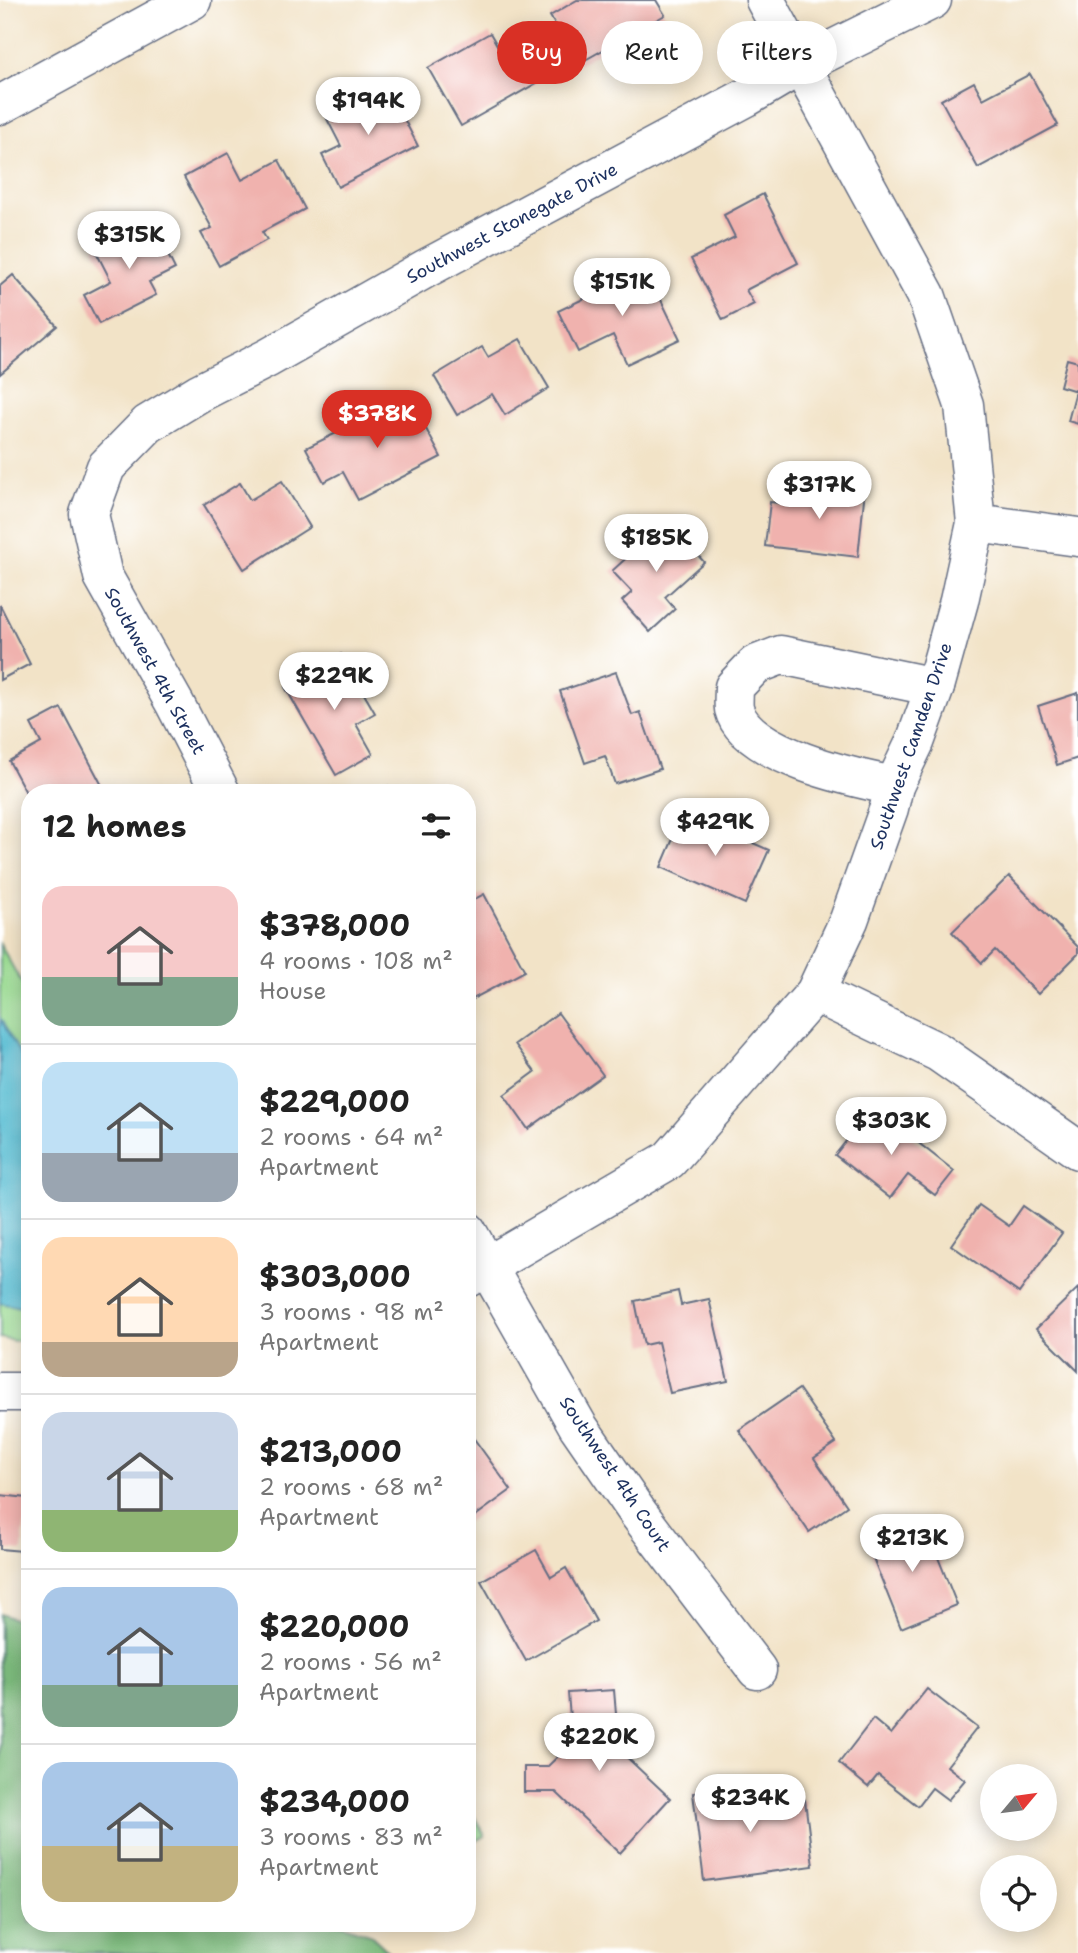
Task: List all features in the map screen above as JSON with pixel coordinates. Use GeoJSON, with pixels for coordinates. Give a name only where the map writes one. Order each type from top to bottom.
{"type":"FeatureCollection","features":[{"type":"Feature","properties":{"kind":"street"},"geometry":{"type":"LineString","coordinates":[[0,106],[192,0]]}},
{"type":"Feature","properties":{"kind":"street","name":"Southwest Camden Drive"},"geometry":{"type":"LineString","coordinates":[[765,0],[777,21]]}},
{"type":"Feature","properties":{"kind":"street","name":"Southwest Stonegate Drive"},"geometry":{"type":"LineString","coordinates":[[837,47],[932,0]]}},
{"type":"Feature","properties":{"kind":"street","name":"Southwest Stonegate Drive"},"geometry":{"type":"LineString","coordinates":[[106,467],[148,424],[199,393],[268,358],[369,300],[769,84]]}},
{"type":"Feature","properties":{"kind":"street","name":"Southwest Camden Drive"},"geometry":{"type":"LineString","coordinates":[[477,1273],[669,1160],[816,993],[849,920],[889,808],[894,786],[915,742],[935,687],[959,601],[976,523],[964,405],[926,295],[811,84]]}},
{"type":"Feature","properties":{"kind":"street","name":"Southwest 4th Street"},"geometry":{"type":"LineString","coordinates":[[106,467],[89,514],[103,576],[216,784]]}},
{"type":"Feature","properties":{"kind":"street"},"geometry":{"type":"LineString","coordinates":[[976,523],[1078,537]]}},
{"type":"Feature","properties":{"kind":"street"},"geometry":{"type":"LineString","coordinates":[[894,786],[823,769],[771,749],[745,727],[734,709],[734,687],[755,665],[781,655],[935,687]]}},
{"type":"Feature","properties":{"kind":"street"},"geometry":{"type":"LineString","coordinates":[[816,993],[938,1052],[1078,1150]]}},
{"type":"Feature","properties":{"kind":"street","name":"Southwest 4th Court"},"geometry":{"type":"LineString","coordinates":[[477,1273],[638,1513],[757,1670]]}},
{"type":"Feature","properties":{"kind":"street"},"geometry":{"type":"LineString","coordinates":[[0,1392],[21,1392]]}},
{"type":"Feature","properties":{"kind":"green space"},"geometry":{"type":"Polygon","coordinates":[[[0,944],[21,982],[21,1339],[14,1341],[0,1338],[0,944]]]}},
{"type":"Feature","properties":{"kind":"green space"},"geometry":{"type":"Polygon","coordinates":[[[0,1614],[21,1621],[21,1932],[364,1932],[370,1934],[390,1953],[0,1953],[0,1614]]]}},
{"type":"Feature","properties":{"kind":"green space"},"geometry":{"type":"Polygon","coordinates":[[[476,1820],[485,1836],[476,1840],[476,1820]]]}},
{"type":"Feature","properties":{"kind":"water"},"geometry":{"type":"Polygon","coordinates":[[[0,1018],[21,1056],[21,1307],[0,1303],[0,1018]]]}},
{"type":"Feature","properties":{"kind":"building"},"geometry":{"type":"Polygon","coordinates":[[[577,0],[656,0],[665,15],[654,21],[601,21],[601,51],[587,59],[587,21],[553,21],[550,16],[577,0]]]}},
{"type":"Feature","properties":{"kind":"building"},"geometry":{"type":"Polygon","coordinates":[[[490,33],[497,45],[497,84],[535,84],[461,126],[428,68],[490,33]]]}},
{"type":"Feature","properties":{"kind":"building"},"geometry":{"type":"Polygon","coordinates":[[[1030,74],[1058,125],[978,168],[941,100],[974,82],[983,99],[1030,74]]]}},
{"type":"Feature","properties":{"kind":"building"},"geometry":{"type":"Polygon","coordinates":[[[388,88],[418,146],[338,187],[322,155],[341,146],[327,119],[388,88]]]}},
{"type":"Feature","properties":{"kind":"building"},"geometry":{"type":"Polygon","coordinates":[[[228,153],[242,180],[279,160],[305,209],[262,232],[267,240],[219,266],[201,233],[212,228],[184,177],[228,153]]]}},
{"type":"Feature","properties":{"kind":"building"},"geometry":{"type":"Polygon","coordinates":[[[763,194],[798,263],[746,290],[754,304],[723,320],[691,259],[735,237],[724,215],[763,194]]]}},
{"type":"Feature","properties":{"kind":"building"},"geometry":{"type":"Polygon","coordinates":[[[150,219],[175,269],[149,282],[156,295],[99,324],[84,295],[111,281],[94,248],[150,219]]]}},
{"type":"Feature","properties":{"kind":"building"},"geometry":{"type":"Polygon","coordinates":[[[646,269],[680,339],[627,364],[613,335],[578,352],[558,311],[646,269]]]}},
{"type":"Feature","properties":{"kind":"building"},"geometry":{"type":"Polygon","coordinates":[[[13,275],[57,326],[0,374],[0,286],[13,275]]]}},
{"type":"Feature","properties":{"kind":"building"},"geometry":{"type":"Polygon","coordinates":[[[520,339],[549,388],[505,415],[492,394],[457,415],[434,376],[482,347],[488,357],[520,339]]]}},
{"type":"Feature","properties":{"kind":"building"},"geometry":{"type":"Polygon","coordinates":[[[1067,359],[1078,362],[1078,424],[1068,421],[1076,391],[1060,386],[1067,359]]]}},
{"type":"Feature","properties":{"kind":"building"},"geometry":{"type":"Polygon","coordinates":[[[409,397],[441,457],[358,500],[343,472],[324,482],[306,448],[409,397]]]}},
{"type":"Feature","properties":{"kind":"building"},"geometry":{"type":"Polygon","coordinates":[[[282,481],[310,527],[244,569],[204,505],[240,483],[250,500],[282,481]]]}},
{"type":"Feature","properties":{"kind":"building"},"geometry":{"type":"Polygon","coordinates":[[[799,482],[865,489],[858,557],[765,546],[770,502],[796,505],[799,482]]]}},
{"type":"Feature","properties":{"kind":"building"},"geometry":{"type":"Polygon","coordinates":[[[667,521],[704,562],[665,597],[675,609],[650,632],[622,601],[632,592],[612,571],[667,521]]]}},
{"type":"Feature","properties":{"kind":"building"},"geometry":{"type":"Polygon","coordinates":[[[0,605],[30,664],[0,680],[0,605]]]}},
{"type":"Feature","properties":{"kind":"building"},"geometry":{"type":"Polygon","coordinates":[[[341,654],[375,713],[356,724],[373,754],[336,775],[285,687],[341,654]]]}},
{"type":"Feature","properties":{"kind":"building"},"geometry":{"type":"Polygon","coordinates":[[[616,672],[632,715],[640,712],[660,769],[615,784],[605,756],[585,763],[560,691],[616,672]]]}},
{"type":"Feature","properties":{"kind":"building"},"geometry":{"type":"Polygon","coordinates":[[[1078,693],[1078,758],[1057,765],[1038,706],[1078,693]]]}},
{"type":"Feature","properties":{"kind":"building"},"geometry":{"type":"Polygon","coordinates":[[[61,708],[101,784],[21,784],[9,761],[41,743],[31,724],[61,708]]]}},
{"type":"Feature","properties":{"kind":"building"},"geometry":{"type":"Polygon","coordinates":[[[684,813],[769,850],[745,904],[661,867],[684,813]]]}},
{"type":"Feature","properties":{"kind":"building"},"geometry":{"type":"Polygon","coordinates":[[[1009,876],[1078,947],[1078,954],[1038,994],[995,950],[982,963],[952,932],[1009,876]]]}},
{"type":"Feature","properties":{"kind":"building"},"geometry":{"type":"Polygon","coordinates":[[[484,894],[525,971],[476,997],[476,898],[484,894]]]}},
{"type":"Feature","properties":{"kind":"building"},"geometry":{"type":"Polygon","coordinates":[[[558,1013],[603,1075],[528,1129],[504,1095],[535,1072],[515,1044],[558,1013]]]}},
{"type":"Feature","properties":{"kind":"building"},"geometry":{"type":"Polygon","coordinates":[[[873,1107],[954,1171],[935,1195],[908,1175],[890,1198],[835,1155],[873,1107]]]}},
{"type":"Feature","properties":{"kind":"building"},"geometry":{"type":"Polygon","coordinates":[[[979,1205],[1009,1226],[1023,1206],[1062,1233],[1019,1293],[951,1245],[979,1205]]]}},
{"type":"Feature","properties":{"kind":"building"},"geometry":{"type":"Polygon","coordinates":[[[1078,1288],[1078,1371],[1036,1329],[1078,1288]]]}},
{"type":"Feature","properties":{"kind":"building"},"geometry":{"type":"Polygon","coordinates":[[[678,1291],[681,1305],[709,1299],[728,1381],[670,1393],[658,1342],[644,1345],[635,1301],[678,1291]]]}},
{"type":"Feature","properties":{"kind":"building"},"geometry":{"type":"Polygon","coordinates":[[[799,1389],[836,1443],[814,1458],[847,1506],[809,1532],[739,1430],[799,1389]]]}},
{"type":"Feature","properties":{"kind":"building"},"geometry":{"type":"Polygon","coordinates":[[[476,1441],[511,1490],[476,1515],[476,1441]]]}},
{"type":"Feature","properties":{"kind":"building"},"geometry":{"type":"Polygon","coordinates":[[[0,1495],[21,1497],[21,1551],[0,1549],[0,1495]]]}},
{"type":"Feature","properties":{"kind":"building"},"geometry":{"type":"Polygon","coordinates":[[[923,1520],[957,1605],[901,1628],[867,1543],[923,1520]]]}},
{"type":"Feature","properties":{"kind":"building"},"geometry":{"type":"Polygon","coordinates":[[[536,1550],[551,1577],[566,1568],[596,1621],[526,1661],[481,1581],[536,1550]]]}},
{"type":"Feature","properties":{"kind":"building"},"geometry":{"type":"Polygon","coordinates":[[[927,1689],[977,1728],[947,1766],[965,1780],[948,1800],[932,1788],[918,1806],[878,1775],[868,1787],[839,1763],[873,1719],[891,1734],[927,1689]]]}},
{"type":"Feature","properties":{"kind":"building"},"geometry":{"type":"Polygon","coordinates":[[[614,1690],[619,1750],[670,1798],[620,1853],[556,1792],[524,1792],[524,1767],[547,1767],[572,1743],[568,1693],[614,1690]]]}},
{"type":"Feature","properties":{"kind":"building"},"geometry":{"type":"Polygon","coordinates":[[[758,1784],[761,1806],[805,1800],[813,1866],[704,1881],[693,1793],[758,1784]]]}}]}
